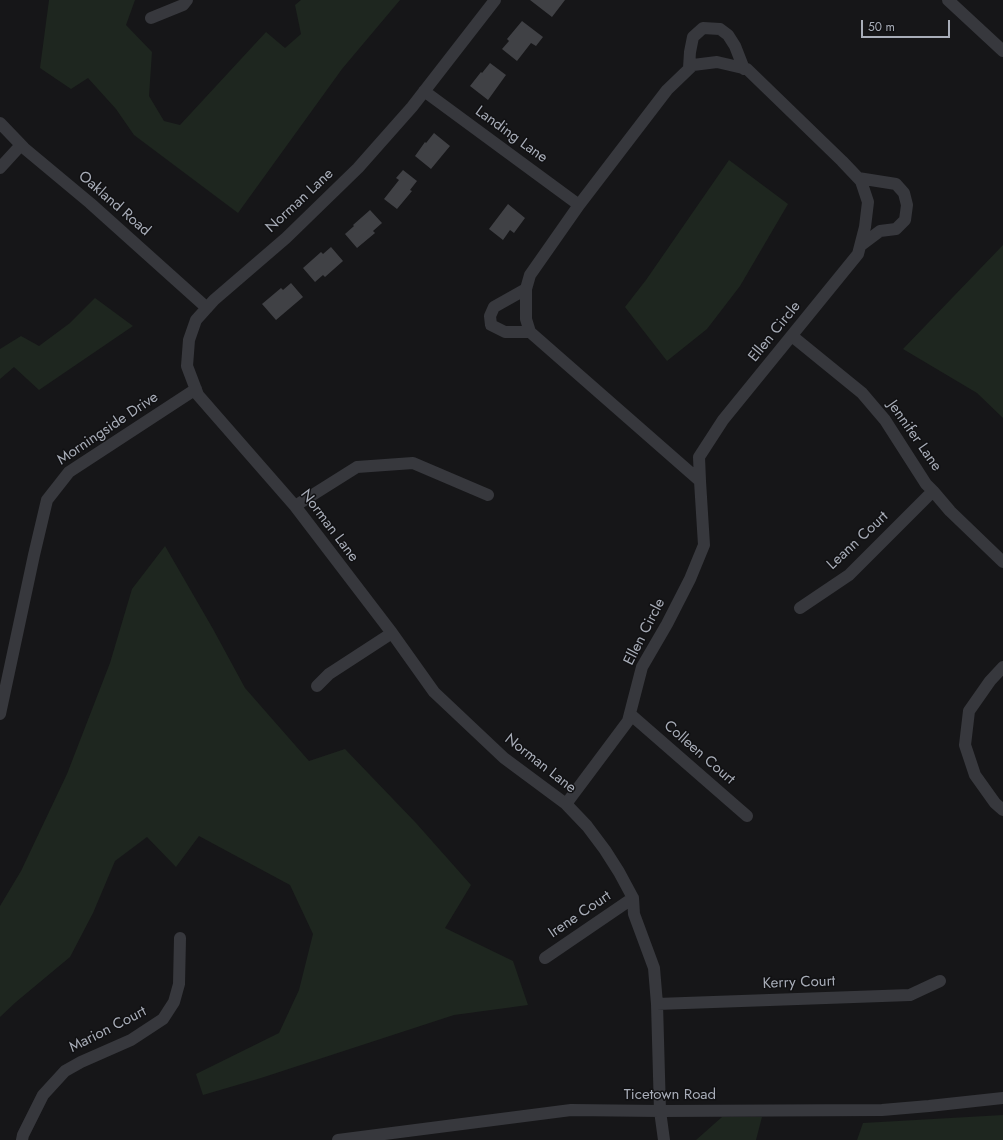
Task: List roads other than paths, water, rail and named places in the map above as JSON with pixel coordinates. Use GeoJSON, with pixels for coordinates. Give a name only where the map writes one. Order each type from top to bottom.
{"type":"FeatureCollection","features":[{"type":"Feature","properties":{"kind":"street"},"geometry":{"type":"LineString","coordinates":[[151,18],[183,5],[187,0]]}},
{"type":"Feature","properties":{"kind":"street","name":"Norman Lane"},"geometry":{"type":"LineString","coordinates":[[495,0],[412,106],[358,168],[286,238],[214,300],[196,320],[189,340],[187,366],[198,395],[295,506],[392,633],[434,692],[504,758],[566,804],[587,826],[619,872],[633,898],[634,914],[654,968],[657,1004],[660,1111],[664,1140]]}},
{"type":"Feature","properties":{"kind":"street"},"geometry":{"type":"LineString","coordinates":[[948,0],[1003,51]]}},
{"type":"Feature","properties":{"kind":"street","name":"Ellen Circle"},"geometry":{"type":"LineString","coordinates":[[689,68],[693,37],[703,28],[720,29],[728,35],[735,46],[744,69]]}},
{"type":"Feature","properties":{"kind":"street","name":"Ellen Circle"},"geometry":{"type":"LineString","coordinates":[[566,804],[628,721],[642,667],[667,624],[704,545],[699,457],[723,420],[858,254],[866,227],[868,202],[861,182],[858,178],[747,69],[717,62],[693,65],[689,68]]}},
{"type":"Feature","properties":{"kind":"street"},"geometry":{"type":"LineString","coordinates":[[689,68],[667,90],[579,205],[530,276],[526,289],[526,319],[530,332],[700,481]]}},
{"type":"Feature","properties":{"kind":"street","name":"Landing Lane"},"geometry":{"type":"LineString","coordinates":[[424,91],[579,205]]}},
{"type":"Feature","properties":{"kind":"street","name":"Oakland Road"},"geometry":{"type":"LineString","coordinates":[[0,123],[20,145],[90,203],[207,308]]}},
{"type":"Feature","properties":{"kind":"street"},"geometry":{"type":"LineString","coordinates":[[0,168],[20,145]]}},
{"type":"Feature","properties":{"kind":"street","name":"Ellen Circle"},"geometry":{"type":"LineString","coordinates":[[858,178],[896,184],[904,193],[907,205],[905,220],[896,228],[880,231],[860,246]]}},
{"type":"Feature","properties":{"kind":"street"},"geometry":{"type":"LineString","coordinates":[[526,289],[494,307],[490,316],[492,325],[504,332],[530,332]]}},
{"type":"Feature","properties":{"kind":"street","name":"Jennifer Lane"},"geometry":{"type":"LineString","coordinates":[[792,336],[862,393],[885,420],[926,484],[950,511],[1003,562]]}},
{"type":"Feature","properties":{"kind":"street","name":"Morningside Drive"},"geometry":{"type":"LineString","coordinates":[[0,714],[47,500],[69,472],[196,389]]}},
{"type":"Feature","properties":{"kind":"street"},"geometry":{"type":"LineString","coordinates":[[295,506],[357,467],[413,463],[488,495]]}},
{"type":"Feature","properties":{"kind":"street","name":"Leann Court"},"geometry":{"type":"LineString","coordinates":[[800,608],[849,575],[933,491]]}},
{"type":"Feature","properties":{"kind":"street"},"geometry":{"type":"LineString","coordinates":[[317,686],[329,674],[392,633]]}},
{"type":"Feature","properties":{"kind":"street"},"geometry":{"type":"LineString","coordinates":[[1003,667],[990,681],[969,711],[965,745],[975,775],[995,803],[1003,810]]}},
{"type":"Feature","properties":{"kind":"street","name":"Colleen Court"},"geometry":{"type":"LineString","coordinates":[[630,714],[747,816]]}},
{"type":"Feature","properties":{"kind":"street","name":"Irene Court"},"geometry":{"type":"LineString","coordinates":[[545,958],[633,898]]}},
{"type":"Feature","properties":{"kind":"street","name":"Marion Court"},"geometry":{"type":"LineString","coordinates":[[22,1140],[43,1094],[65,1071],[81,1062],[131,1040],[163,1019],[174,1002],[179,984],[180,938]]}},
{"type":"Feature","properties":{"kind":"street","name":"Kerry Court"},"geometry":{"type":"LineString","coordinates":[[657,1004],[910,995],[940,982]]}},
{"type":"Feature","properties":{"kind":"street","name":"Ticetown Road"},"geometry":{"type":"LineString","coordinates":[[338,1140],[401,1136],[571,1110],[882,1110],[1003,1098]]}}]}
